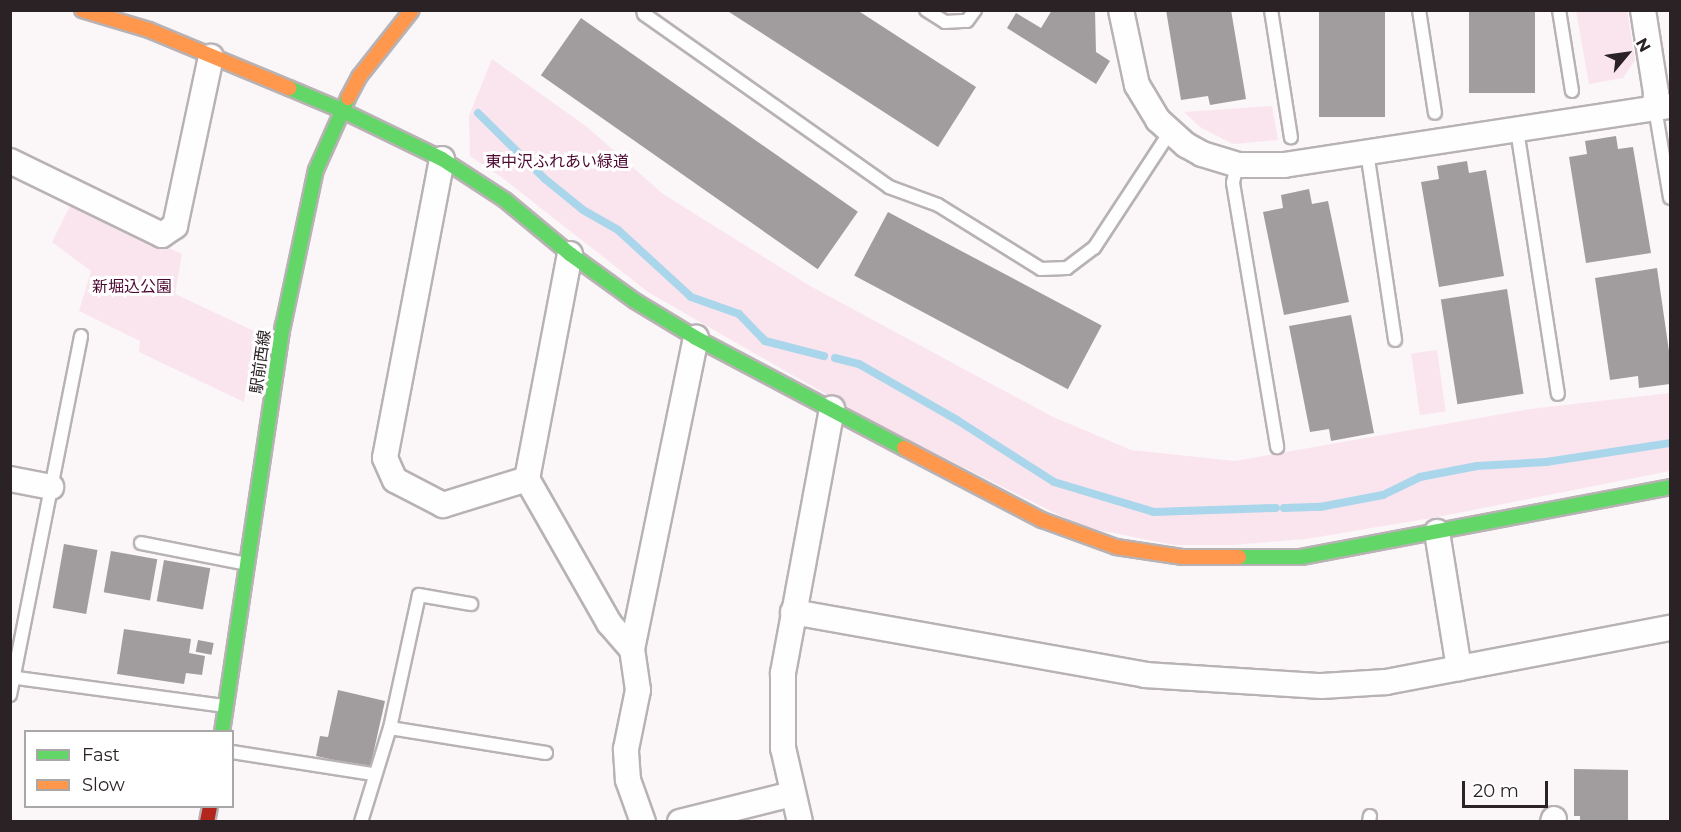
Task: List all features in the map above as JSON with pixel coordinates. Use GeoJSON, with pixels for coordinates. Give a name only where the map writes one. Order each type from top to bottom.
{"type":"FeatureCollection","features":[{"type":"Feature","properties":{"kind":"street"},"geometry":{"type":"LineString","coordinates":[[81,10],[148,30],[341,110],[442,159],[505,200],[570,254],[635,301],[696,338],[1042,520],[1116,547],[1183,557],[1301,558],[1671,487]]}},
{"type":"Feature","properties":{"kind":"street"},"geometry":{"type":"LineString","coordinates":[[1121,10],[1137,85],[1158,120],[1170,132],[1202,154],[1237,165],[1284,165],[1663,107],[1656,93],[1643,10]]}},
{"type":"Feature","properties":{"kind":"street","name":"駅前西線"},"geometry":{"type":"LineString","coordinates":[[222,730],[283,326],[297,251],[316,170],[341,110],[359,77],[407,16]]}},
{"type":"Feature","properties":{"kind":"street"},"geometry":{"type":"LineString","coordinates":[[10,161],[162,235],[175,226],[211,57]]}},
{"type":"Feature","properties":{"kind":"street"},"geometry":{"type":"LineString","coordinates":[[442,159],[385,458],[395,480],[443,505],[527,479]]}},
{"type":"Feature","properties":{"kind":"street"},"geometry":{"type":"LineString","coordinates":[[570,254],[527,479],[609,623],[632,649]]}},
{"type":"Feature","properties":{"kind":"street"},"geometry":{"type":"LineString","coordinates":[[643,822],[628,780],[626,749],[638,690],[632,649],[696,338]]}},
{"type":"Feature","properties":{"kind":"street"},"geometry":{"type":"LineString","coordinates":[[800,822],[783,748],[783,673],[832,410]]}},
{"type":"Feature","properties":{"kind":"street"},"geometry":{"type":"LineString","coordinates":[[10,479],[51,487]]}},
{"type":"Feature","properties":{"kind":"street"},"geometry":{"type":"LineString","coordinates":[[1437,532],[1460,668]]}},
{"type":"Feature","properties":{"kind":"street"},"geometry":{"type":"LineString","coordinates":[[793,612],[1145,675],[1322,686],[1386,682],[1671,628]]}},
{"type":"Feature","properties":{"kind":"street"},"geometry":{"type":"LineString","coordinates":[[680,822],[792,794]]}},
{"type":"Feature","properties":{"kind":"lane"},"geometry":{"type":"LineString","coordinates":[[643,10],[644,14],[889,187],[938,205],[1041,269],[1067,268],[1094,248],[1170,132]]}},
{"type":"Feature","properties":{"kind":"lane"},"geometry":{"type":"LineString","coordinates":[[926,10],[945,22],[967,21],[975,10]]}},
{"type":"Feature","properties":{"kind":"lane"},"geometry":{"type":"LineString","coordinates":[[1271,10],[1291,137]]}},
{"type":"Feature","properties":{"kind":"lane"},"geometry":{"type":"LineString","coordinates":[[1419,10],[1435,113]]}},
{"type":"Feature","properties":{"kind":"lane"},"geometry":{"type":"LineString","coordinates":[[1559,10],[1572,91]]}},
{"type":"Feature","properties":{"kind":"lane"},"geometry":{"type":"LineString","coordinates":[[1663,107],[1671,198]]}},
{"type":"Feature","properties":{"kind":"lane"},"geometry":{"type":"LineString","coordinates":[[1517,130],[1558,394]]}},
{"type":"Feature","properties":{"kind":"lane"},"geometry":{"type":"LineString","coordinates":[[1366,153],[1395,340]]}},
{"type":"Feature","properties":{"kind":"lane"},"geometry":{"type":"LineString","coordinates":[[1237,165],[1233,183],[1277,447]]}},
{"type":"Feature","properties":{"kind":"lane"},"geometry":{"type":"LineString","coordinates":[[10,695],[81,336]]}},
{"type":"Feature","properties":{"kind":"lane"},"geometry":{"type":"LineString","coordinates":[[141,543],[248,564]]}},
{"type":"Feature","properties":{"kind":"lane"},"geometry":{"type":"LineString","coordinates":[[361,822],[390,728],[419,595],[471,604]]}},
{"type":"Feature","properties":{"kind":"lane"},"geometry":{"type":"LineString","coordinates":[[12,677],[226,706]]}},
{"type":"Feature","properties":{"kind":"lane"},"geometry":{"type":"LineString","coordinates":[[390,728],[546,753]]}},
{"type":"Feature","properties":{"kind":"lane"},"geometry":{"type":"LineString","coordinates":[[234,752],[374,774]]}},
{"type":"Feature","properties":{"kind":"green space"},"geometry":{"type":"Polygon","coordinates":[[[1576,11],[1627,11],[1635,60],[1623,78],[1589,84],[1576,11]]]}},
{"type":"Feature","properties":{"kind":"green space","name":"東中沢ふれあい緑道"},"geometry":{"type":"Polygon","coordinates":[[[492,59],[587,127],[663,194],[810,286],[1051,416],[1131,450],[1235,461],[1530,409],[1670,393],[1670,471],[1437,517],[1306,539],[1232,545],[1174,545],[1083,527],[883,427],[648,292],[504,179],[470,156],[469,116],[492,59]]]}},
{"type":"Feature","properties":{"kind":"green space"},"geometry":{"type":"Polygon","coordinates":[[[1272,106],[1278,140],[1233,144],[1200,127],[1184,112],[1272,106]]]}},
{"type":"Feature","properties":{"kind":"green space","name":"新堀込公園"},"geometry":{"type":"Polygon","coordinates":[[[71,204],[182,254],[175,294],[256,332],[244,402],[139,352],[140,341],[79,311],[91,271],[52,242],[71,204]]]}},
{"type":"Feature","properties":{"kind":"green space"},"geometry":{"type":"Polygon","coordinates":[[[1437,350],[1446,411],[1420,415],[1411,354],[1437,350]]]}},
{"type":"Feature","properties":{"kind":"building"},"geometry":{"type":"Polygon","coordinates":[[[726,10],[857,10],[976,87],[938,147],[726,10]]]}},
{"type":"Feature","properties":{"kind":"building"},"geometry":{"type":"Polygon","coordinates":[[[1052,10],[1095,10],[1096,52],[1110,61],[1096,84],[1007,28],[1016,13],[1041,28],[1052,10]]]}},
{"type":"Feature","properties":{"kind":"building"},"geometry":{"type":"Polygon","coordinates":[[[1166,10],[1231,10],[1246,99],[1210,105],[1208,96],[1181,100],[1166,10]]]}},
{"type":"Feature","properties":{"kind":"building"},"geometry":{"type":"Polygon","coordinates":[[[1319,10],[1385,10],[1385,117],[1319,117],[1319,10]]]}},
{"type":"Feature","properties":{"kind":"building"},"geometry":{"type":"Polygon","coordinates":[[[1469,10],[1535,10],[1535,93],[1469,93],[1469,10]]]}},
{"type":"Feature","properties":{"kind":"building"},"geometry":{"type":"Polygon","coordinates":[[[581,18],[858,212],[818,269],[541,75],[581,18]]]}},
{"type":"Feature","properties":{"kind":"building"},"geometry":{"type":"Polygon","coordinates":[[[1616,136],[1618,149],[1633,147],[1651,253],[1586,263],[1569,157],[1587,154],[1585,141],[1616,136]]]}},
{"type":"Feature","properties":{"kind":"building"},"geometry":{"type":"Polygon","coordinates":[[[1467,161],[1469,173],[1486,170],[1504,276],[1439,287],[1421,182],[1439,179],[1437,166],[1467,161]]]}},
{"type":"Feature","properties":{"kind":"building"},"geometry":{"type":"Polygon","coordinates":[[[1309,189],[1312,204],[1328,201],[1349,302],[1284,315],[1263,212],[1283,208],[1281,195],[1309,189]]]}},
{"type":"Feature","properties":{"kind":"building"},"geometry":{"type":"Polygon","coordinates":[[[888,212],[1102,326],[1068,389],[854,276],[888,212]]]}},
{"type":"Feature","properties":{"kind":"building"},"geometry":{"type":"Polygon","coordinates":[[[1657,268],[1670,358],[1670,384],[1639,388],[1638,376],[1610,380],[1595,278],[1657,268]]]}},
{"type":"Feature","properties":{"kind":"building"},"geometry":{"type":"Polygon","coordinates":[[[1507,289],[1524,394],[1457,404],[1441,299],[1507,289]]]}},
{"type":"Feature","properties":{"kind":"building"},"geometry":{"type":"Polygon","coordinates":[[[1351,315],[1374,433],[1331,441],[1329,429],[1310,432],[1289,326],[1351,315]]]}},
{"type":"Feature","properties":{"kind":"building"},"geometry":{"type":"Polygon","coordinates":[[[64,544],[97,550],[86,614],[53,608],[64,544]]]}},
{"type":"Feature","properties":{"kind":"building"},"geometry":{"type":"Polygon","coordinates":[[[111,551],[157,559],[150,601],[104,592],[111,551]]]}},
{"type":"Feature","properties":{"kind":"building"},"geometry":{"type":"Polygon","coordinates":[[[164,560],[210,568],[203,610],[157,601],[164,560]]]}},
{"type":"Feature","properties":{"kind":"building"},"geometry":{"type":"Polygon","coordinates":[[[124,629],[191,639],[189,653],[205,656],[202,675],[186,673],[184,684],[117,674],[124,629]]]}},
{"type":"Feature","properties":{"kind":"building"},"geometry":{"type":"Polygon","coordinates":[[[198,640],[214,643],[211,655],[196,652],[198,640]]]}},
{"type":"Feature","properties":{"kind":"building"},"geometry":{"type":"Polygon","coordinates":[[[338,690],[385,701],[370,768],[316,756],[320,736],[328,737],[338,690]]]}},
{"type":"Feature","properties":{"kind":"building"},"geometry":{"type":"Polygon","coordinates":[[[1574,769],[1628,770],[1628,822],[1580,822],[1580,816],[1574,816],[1574,769]]]}},
{"type":"Feature","properties":{"kind":"waterway"},"geometry":{"type":"LineString","coordinates":[[478,113],[545,179],[583,210],[618,230],[691,297],[739,314],[765,341],[824,356]]}},
{"type":"Feature","properties":{"kind":"waterway"},"geometry":{"type":"LineString","coordinates":[[835,358],[859,364],[957,420],[1054,482],[1154,512],[1276,508]]}},
{"type":"Feature","properties":{"kind":"waterway"},"geometry":{"type":"LineString","coordinates":[[1284,508],[1320,507],[1383,495],[1420,477],[1477,466],[1546,462],[1670,443]]}},
{"type":"Feature","properties":{"kind":"traffic: fast"},"geometry":{"type":"LineString","coordinates":[[289,88],[341,110],[442,159],[505,200],[570,254],[635,301],[696,338],[904,448]]}},
{"type":"Feature","properties":{"kind":"traffic: fast"},"geometry":{"type":"LineString","coordinates":[[222,730],[283,326],[316,170],[348,98]]}},
{"type":"Feature","properties":{"kind":"traffic: fast"},"geometry":{"type":"LineString","coordinates":[[1239,557],[1301,557],[1670,487]]}},
{"type":"Feature","properties":{"kind":"traffic: slow"},"geometry":{"type":"LineString","coordinates":[[82,10],[149,30],[289,88]]}},
{"type":"Feature","properties":{"kind":"traffic: slow"},"geometry":{"type":"LineString","coordinates":[[348,98],[359,77],[412,10]]}},
{"type":"Feature","properties":{"kind":"traffic: slow"},"geometry":{"type":"LineString","coordinates":[[904,448],[1042,520],[1116,547],[1183,557],[1239,557]]}},
{"type":"Feature","properties":{"kind":"traffic: jam"},"geometry":{"type":"LineString","coordinates":[[207,822],[210,808]]}}]}
